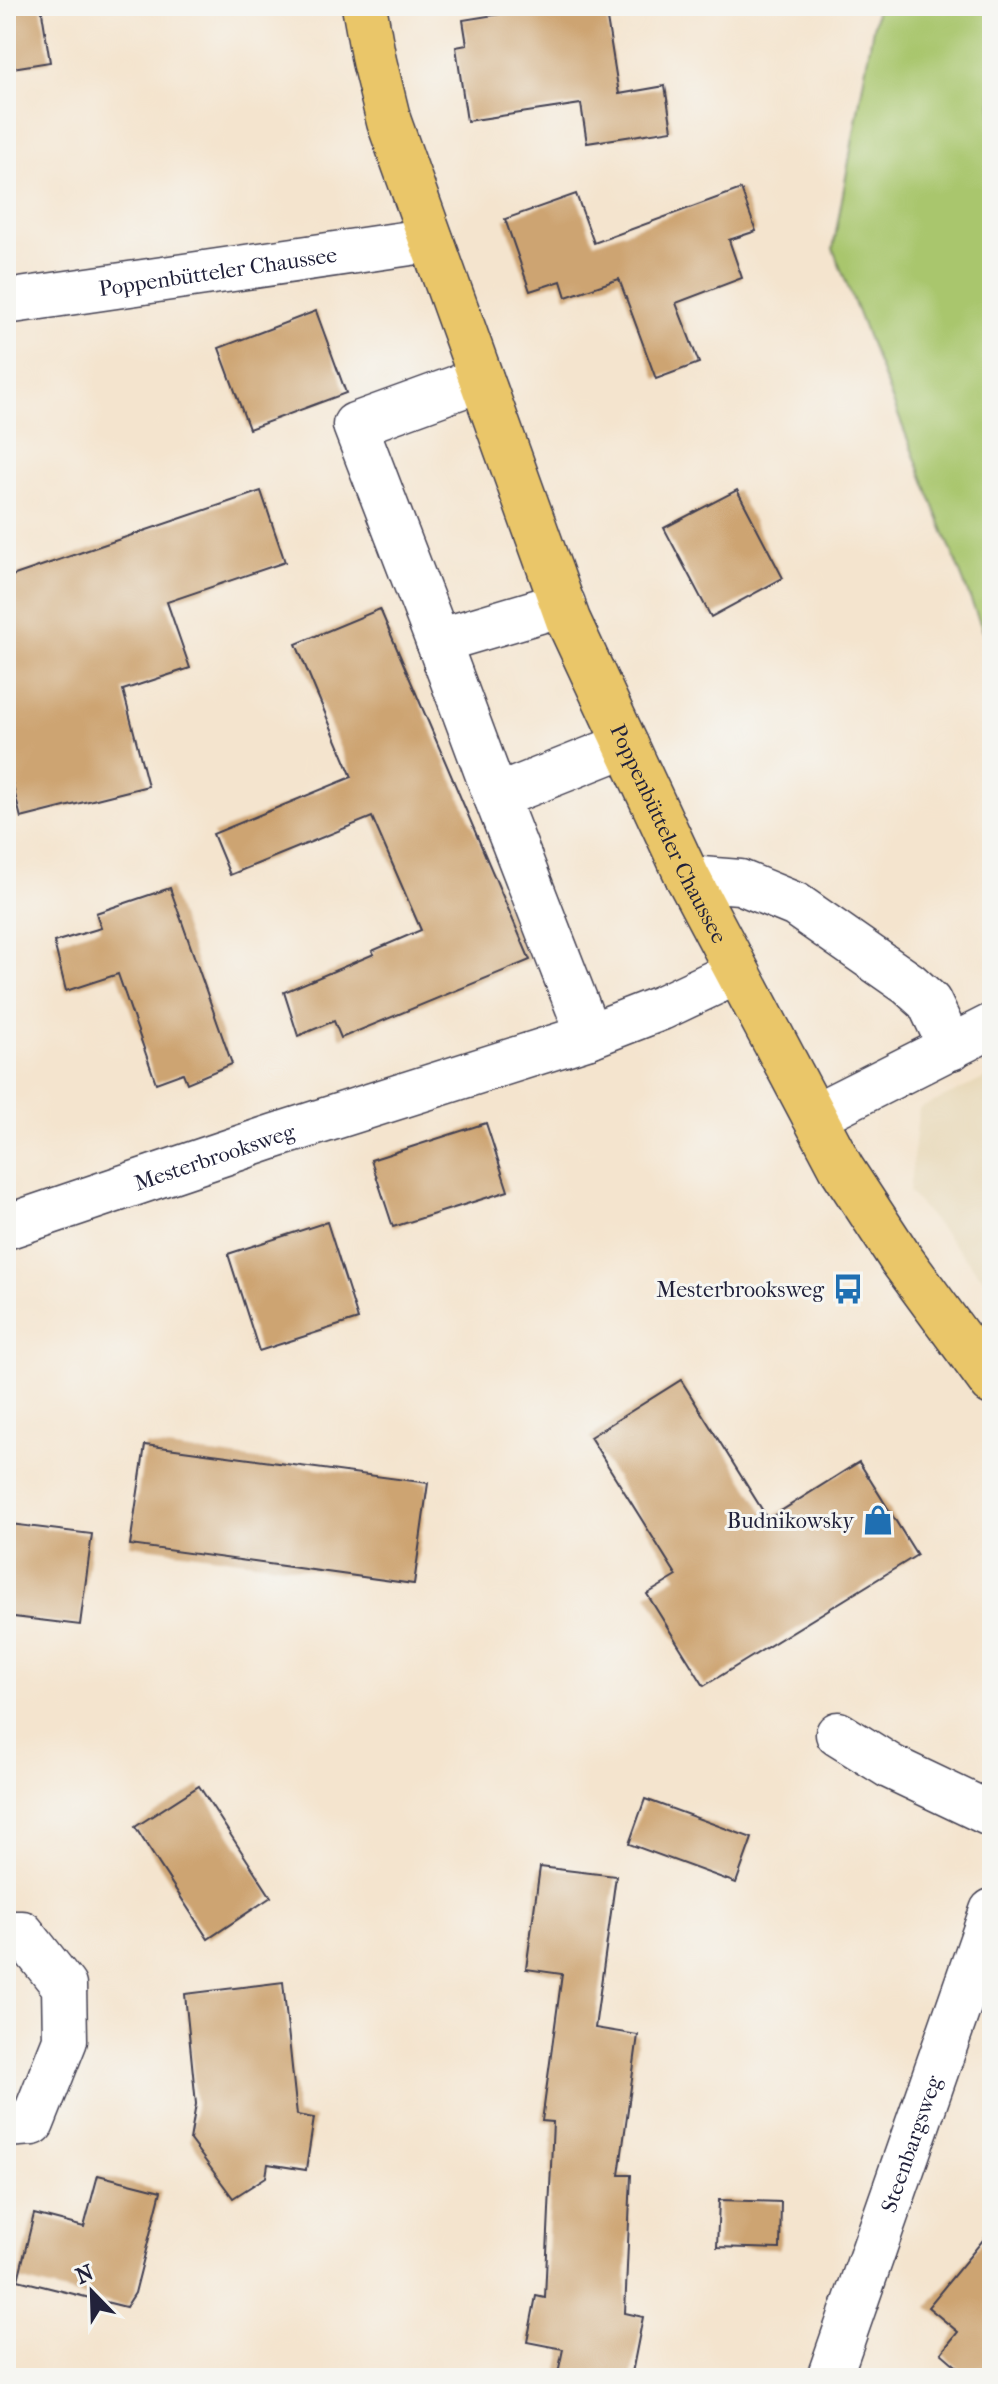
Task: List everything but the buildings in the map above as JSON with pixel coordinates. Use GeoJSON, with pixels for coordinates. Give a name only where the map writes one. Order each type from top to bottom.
{"type":"FeatureCollection","features":[{"type":"Feature","properties":{"kind":"main road","name":"Poppenbütteler Chaussee"},"geometry":{"type":"LineString","coordinates":[[364,6],[389,122],[563,604],[626,745],[688,878],[814,1116],[865,1205],[901,1259],[988,1370]]}},
{"type":"Feature","properties":{"kind":"street","name":"Poppenbütteler Chaussee"},"geometry":{"type":"LineString","coordinates":[[6,302],[431,240]]}},
{"type":"Feature","properties":{"kind":"street"},"geometry":{"type":"LineString","coordinates":[[481,379],[355,425],[589,1036]]}},
{"type":"Feature","properties":{"kind":"street"},"geometry":{"type":"LineString","coordinates":[[438,641],[563,604]]}},
{"type":"Feature","properties":{"kind":"street"},"geometry":{"type":"LineString","coordinates":[[496,797],[626,745]]}},
{"type":"Feature","properties":{"kind":"street"},"geometry":{"type":"LineString","coordinates":[[688,878],[740,882],[796,905],[909,984],[929,1002],[951,1048]]}},
{"type":"Feature","properties":{"kind":"street","name":"Mesterbrooksweg"},"geometry":{"type":"LineString","coordinates":[[6,1227],[275,1136],[589,1036],[661,1008],[737,972]]}},
{"type":"Feature","properties":{"kind":"street"},"geometry":{"type":"LineString","coordinates":[[814,1116],[992,1026]]}},
{"type":"Feature","properties":{"kind":"street"},"geometry":{"type":"LineString","coordinates":[[838,1734],[891,1767],[992,1815]]}},
{"type":"Feature","properties":{"kind":"street","name":"Steenbargsweg"},"geometry":{"type":"LineString","coordinates":[[829,2378],[992,1911]]}},
{"type":"Feature","properties":{"kind":"street"},"geometry":{"type":"LineString","coordinates":[[6,1933],[22,1933],[64,1986],[65,2040],[32,2123],[6,2125]]}},
{"type":"Feature","properties":{"kind":"shaded area"},"geometry":{"type":"Polygon","coordinates":[[[992,1075],[992,1289],[909,1192],[919,1109],[992,1075]]]}},
{"type":"Feature","properties":{"kind":"green space"},"geometry":{"type":"Polygon","coordinates":[[[877,6],[992,6],[992,654],[833,249],[877,6]]]}},
{"type":"Feature","properties":{"kind":"place","name":"Mesterbrooksweg"},"geometry":{"type":"Point","coordinates":[848,1289]}},
{"type":"Feature","properties":{"kind":"place","name":"Budnikowsky"},"geometry":{"type":"Point","coordinates":[878,1520]}}]}
